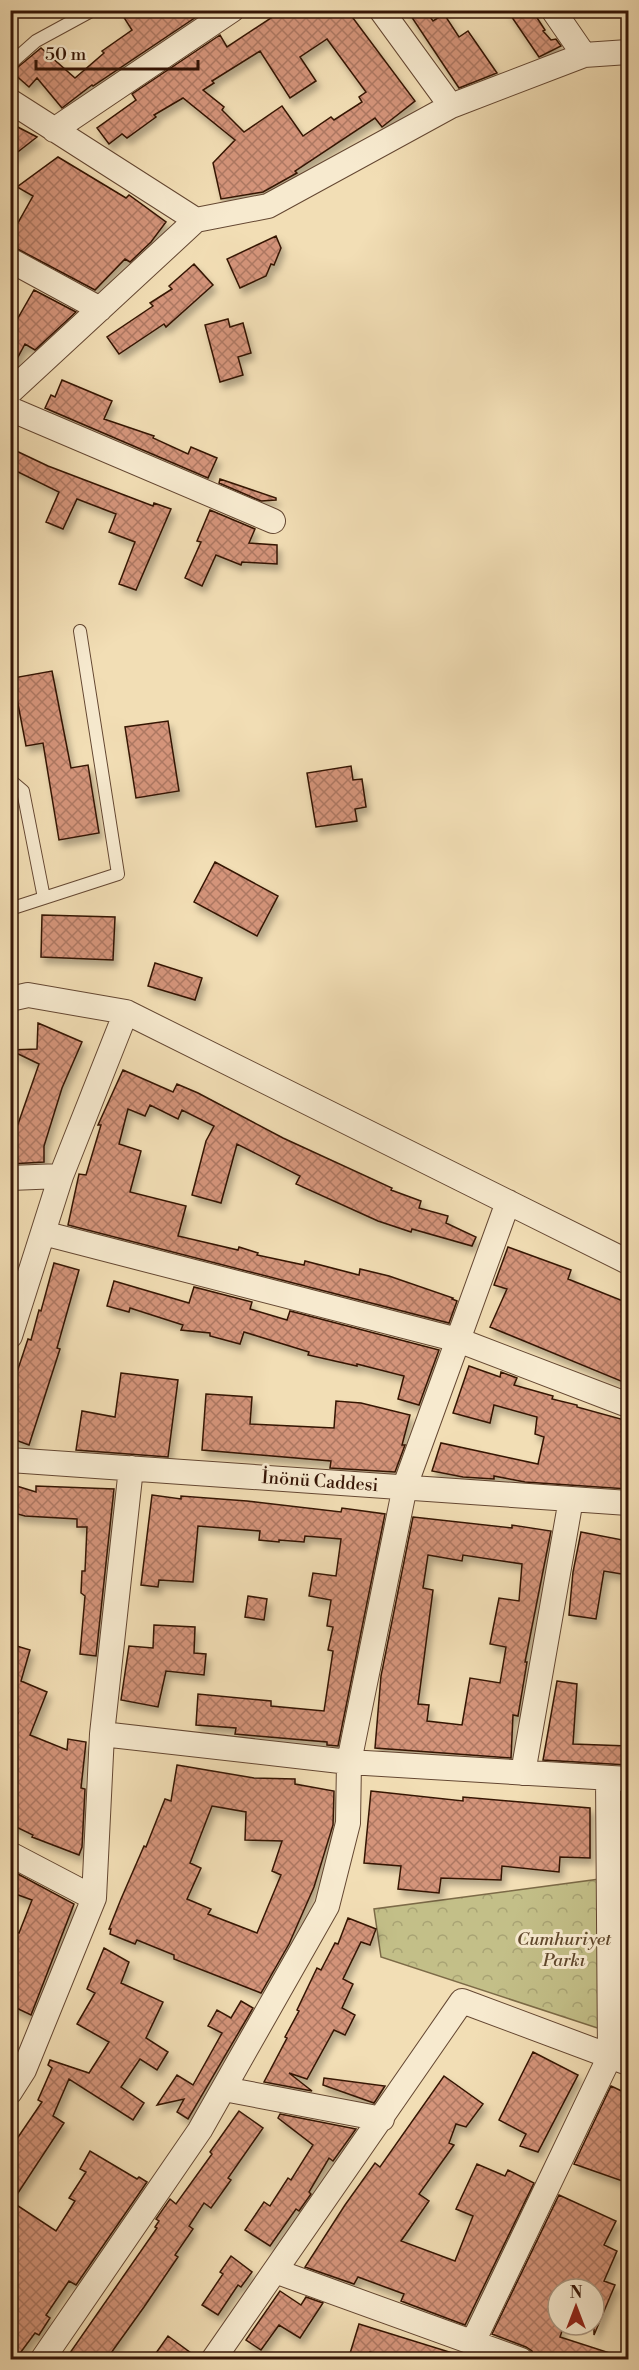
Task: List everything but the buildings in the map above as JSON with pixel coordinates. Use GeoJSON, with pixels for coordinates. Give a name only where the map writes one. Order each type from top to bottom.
{"type":"FeatureCollection","features":[{"type":"Feature","properties":{"kind":"street"},"geometry":{"type":"LineString","coordinates":[[54,130],[232,10]]}},
{"type":"Feature","properties":{"kind":"street"},"geometry":{"type":"LineString","coordinates":[[381,10],[451,106]]}},
{"type":"Feature","properties":{"kind":"street"},"geometry":{"type":"LineString","coordinates":[[553,10],[585,55]]}},
{"type":"Feature","properties":{"kind":"street"},"geometry":{"type":"LineString","coordinates":[[10,392],[196,220],[268,206],[451,106],[585,55],[628,52]]}},
{"type":"Feature","properties":{"kind":"street"},"geometry":{"type":"LineString","coordinates":[[10,101],[196,220]]}},
{"type":"Feature","properties":{"kind":"street"},"geometry":{"type":"LineString","coordinates":[[10,260],[100,309]]}},
{"type":"Feature","properties":{"kind":"street"},"geometry":{"type":"LineString","coordinates":[[10,409],[273,521]]}},
{"type":"Feature","properties":{"kind":"street"},"geometry":{"type":"LineString","coordinates":[[10,999],[28,995],[126,1012],[628,1262]]}},
{"type":"Feature","properties":{"kind":"street"},"geometry":{"type":"LineString","coordinates":[[10,1336],[61,1176],[126,1012]]}},
{"type":"Feature","properties":{"kind":"street"},"geometry":{"type":"LineString","coordinates":[[10,1178],[61,1176]]}},
{"type":"Feature","properties":{"kind":"street"},"geometry":{"type":"LineString","coordinates":[[42,2360],[200,2130],[327,1906],[348,1823],[349,1762],[405,1486],[508,1202]]}},
{"type":"Feature","properties":{"kind":"street"},"geometry":{"type":"LineString","coordinates":[[43,1233],[458,1340],[628,1405]]}},
{"type":"Feature","properties":{"kind":"street","name":"İnönü Caddesi"},"geometry":{"type":"LineString","coordinates":[[10,1460],[628,1503]]}},
{"type":"Feature","properties":{"kind":"street"},"geometry":{"type":"LineString","coordinates":[[10,2092],[24,2070],[94,1898],[102,1734],[131,1468]]}},
{"type":"Feature","properties":{"kind":"street"},"geometry":{"type":"LineString","coordinates":[[523,1773],[571,1499]]}},
{"type":"Feature","properties":{"kind":"street"},"geometry":{"type":"LineString","coordinates":[[102,1734],[349,1762],[618,1778],[619,2060],[473,2342]]}},
{"type":"Feature","properties":{"kind":"street"},"geometry":{"type":"LineString","coordinates":[[10,1854],[94,1898]]}},
{"type":"Feature","properties":{"kind":"street"},"geometry":{"type":"LineString","coordinates":[[213,2360],[462,2001],[619,2060]]}},
{"type":"Feature","properties":{"kind":"street"},"geometry":{"type":"LineString","coordinates":[[224,2089],[382,2119]]}},
{"type":"Feature","properties":{"kind":"street"},"geometry":{"type":"LineString","coordinates":[[275,2271],[521,2360]]}},
{"type":"Feature","properties":{"kind":"lane"},"geometry":{"type":"LineString","coordinates":[[10,64],[36,40],[93,10]]}},
{"type":"Feature","properties":{"kind":"lane"},"geometry":{"type":"LineString","coordinates":[[10,909],[118,874],[80,631]]}},
{"type":"Feature","properties":{"kind":"lane"},"geometry":{"type":"LineString","coordinates":[[10,780],[23,791],[44,898]]}},
{"type":"Feature","properties":{"kind":"green space","name":"Cumhuriyet Parkı"},"geometry":{"type":"Polygon","coordinates":[[[628,1827],[628,2038],[381,1957],[374,1909],[622,1876],[628,1827]]]}}]}
